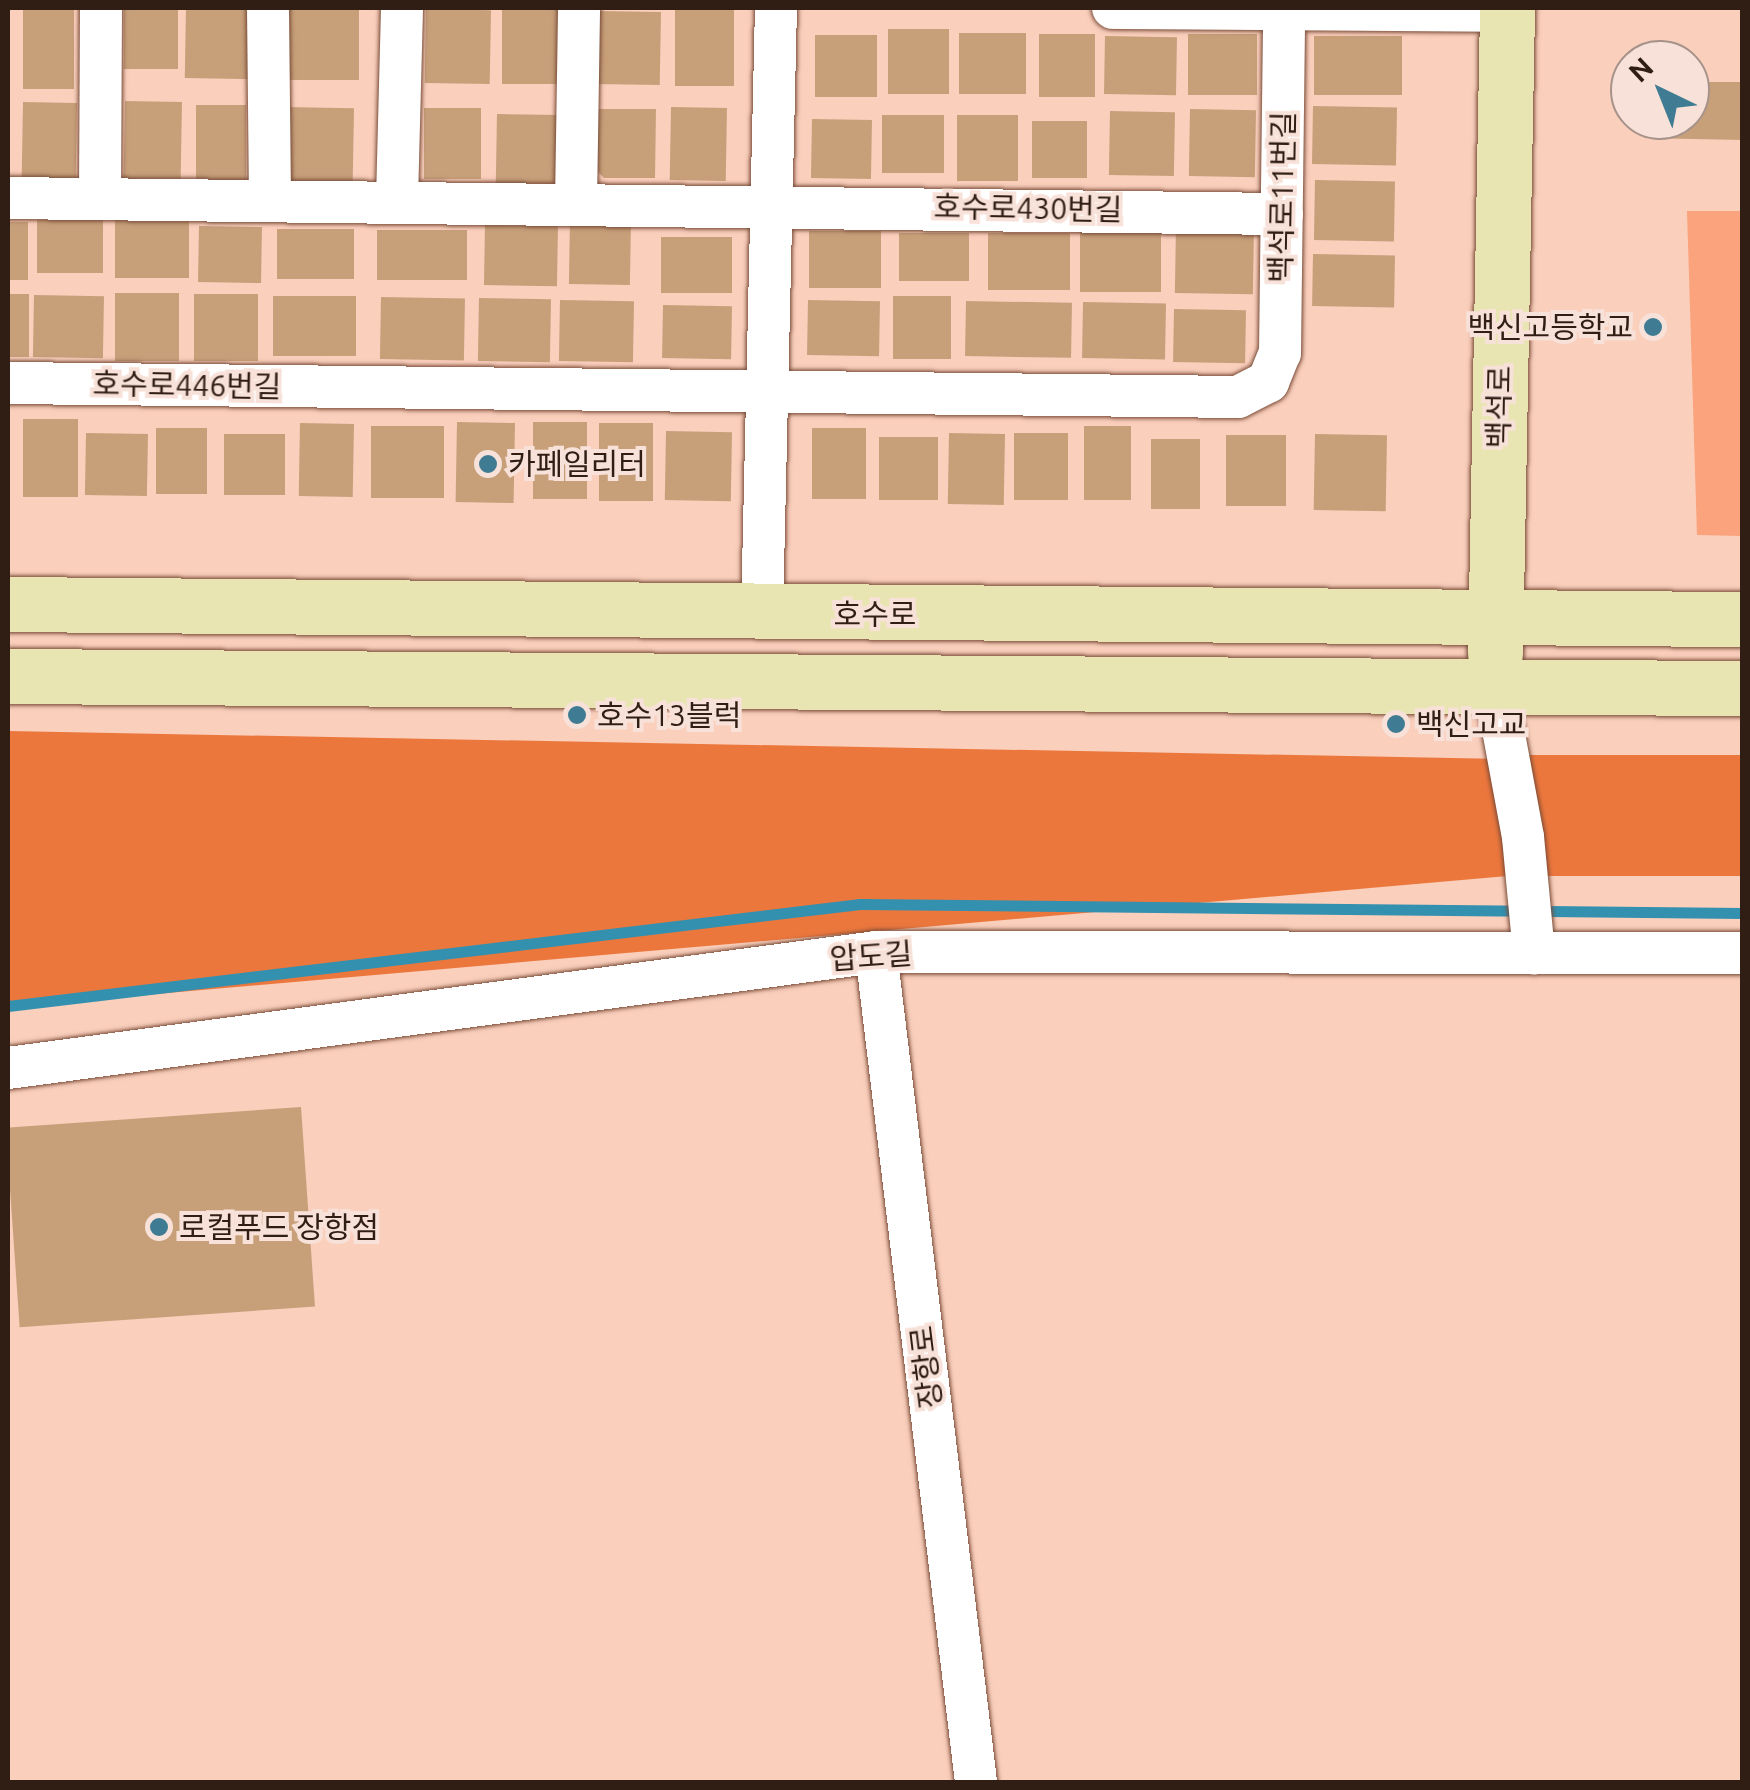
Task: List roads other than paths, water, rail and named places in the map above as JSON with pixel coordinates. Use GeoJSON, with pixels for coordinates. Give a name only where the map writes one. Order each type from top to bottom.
{"type":"FeatureCollection","features":[{"type":"Feature","properties":{"kind":"main road","name":"백석로"},"geometry":{"type":"LineString","coordinates":[[1495,686],[1507,9]]}},
{"type":"Feature","properties":{"kind":"main road","name":"호수로"},"geometry":{"type":"LineString","coordinates":[[8,604],[762,614],[1742,620]]}},
{"type":"Feature","properties":{"kind":"main road"},"geometry":{"type":"LineString","coordinates":[[8,676],[1742,688]]}},
{"type":"Feature","properties":{"kind":"street"},"geometry":{"type":"LineString","coordinates":[[100,198],[101,8]]}},
{"type":"Feature","properties":{"kind":"street"},"geometry":{"type":"LineString","coordinates":[[268,8],[270,199]]}},
{"type":"Feature","properties":{"kind":"street"},"geometry":{"type":"LineString","coordinates":[[8,198],[398,200],[402,8]]}},
{"type":"Feature","properties":{"kind":"street"},"geometry":{"type":"LineString","coordinates":[[576,203],[579,8]]}},
{"type":"Feature","properties":{"kind":"street"},"geometry":{"type":"LineString","coordinates":[[762,614],[776,8]]}},
{"type":"Feature","properties":{"kind":"street"},"geometry":{"type":"LineString","coordinates":[[1114,8],[1507,9]]}},
{"type":"Feature","properties":{"kind":"street","name":"백석로11번길"},"geometry":{"type":"LineString","coordinates":[[768,392],[1238,397],[1268,382],[1280,353],[1284,8]]}},
{"type":"Feature","properties":{"kind":"street","name":"호수로430번길"},"geometry":{"type":"LineString","coordinates":[[398,200],[774,202],[1282,214]]}},
{"type":"Feature","properties":{"kind":"street","name":"호수로446번길"},"geometry":{"type":"LineString","coordinates":[[8,383],[768,392]]}},
{"type":"Feature","properties":{"kind":"street"},"geometry":{"type":"LineString","coordinates":[[1495,686],[1526,872],[1532,942]]}},
{"type":"Feature","properties":{"kind":"street","name":"압도길"},"geometry":{"type":"LineString","coordinates":[[8,1068],[876,952],[1532,942],[1742,954]]}},
{"type":"Feature","properties":{"kind":"street","name":"장항로"},"geometry":{"type":"LineString","coordinates":[[876,952],[976,1782]]}},
{"type":"Feature","properties":{"kind":"waterway"},"geometry":{"type":"LineString","coordinates":[[8,1006],[860,904],[1742,913]]}},
{"type":"Feature","properties":{"kind":"place","name":"백신고등학교"},"geometry":{"type":"Point","coordinates":[1653,327]}},
{"type":"Feature","properties":{"kind":"place","name":"카페일리터"},"geometry":{"type":"Point","coordinates":[488,464]}},
{"type":"Feature","properties":{"kind":"place","name":"호수13블럭"},"geometry":{"type":"Point","coordinates":[577,715]}},
{"type":"Feature","properties":{"kind":"place","name":"백신고교"},"geometry":{"type":"Point","coordinates":[1396,724]}},
{"type":"Feature","properties":{"kind":"place","name":"로컬푸드 장항점"},"geometry":{"type":"Point","coordinates":[159,1227]}}]}
